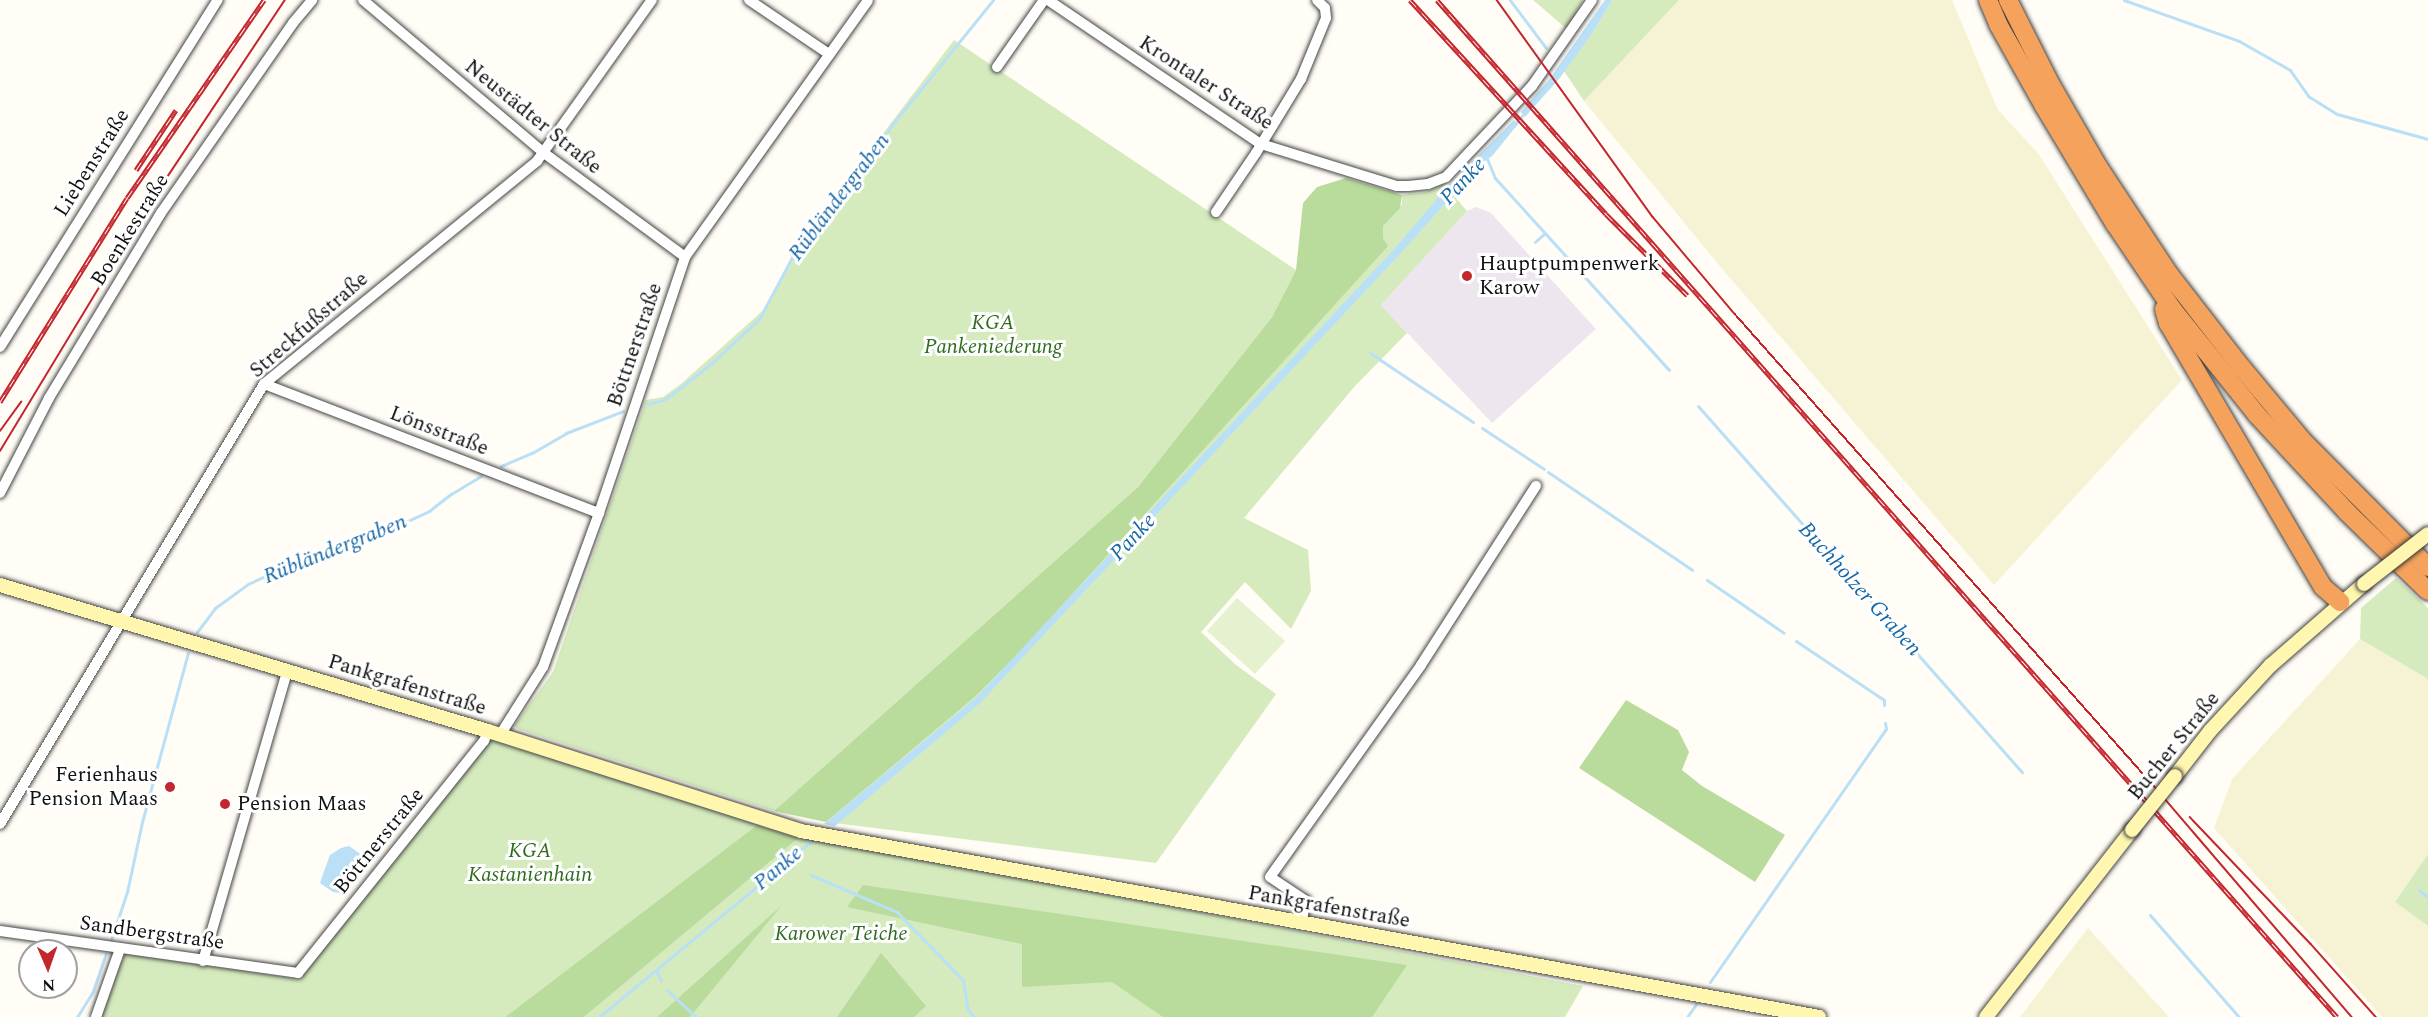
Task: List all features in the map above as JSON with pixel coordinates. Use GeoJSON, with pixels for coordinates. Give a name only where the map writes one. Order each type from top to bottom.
{"type":"FeatureCollection","features":[{"type":"Feature","properties":{"kind":"highway"},"geometry":{"type":"LineString","coordinates":[[1988,0],[1998,24],[2044,106],[2115,224],[2157,287],[2257,415],[2347,512],[2428,591]]}},
{"type":"Feature","properties":{"kind":"highway"},"geometry":{"type":"LineString","coordinates":[[2008,0],[2051,85],[2100,168],[2169,274],[2242,368],[2302,440],[2428,567]]}},
{"type":"Feature","properties":{"kind":"highway"},"geometry":{"type":"LineString","coordinates":[[2157,287],[2168,322],[2323,587],[2340,602]]}},
{"type":"Feature","properties":{"kind":"main road","name":"Bucher Straße"},"geometry":{"type":"LineString","coordinates":[[1986,1017],[2210,731],[2271,665],[2340,602],[2428,534]]}},
{"type":"Feature","properties":{"kind":"main road","name":"Pankgrafenstraße"},"geometry":{"type":"LineString","coordinates":[[0,585],[494,733],[801,831],[1819,1017]]}},
{"type":"Feature","properties":{"kind":"street","name":"Liebenstraße"},"geometry":{"type":"LineString","coordinates":[[0,347],[218,0]]}},
{"type":"Feature","properties":{"kind":"street","name":"Boenkestraße"},"geometry":{"type":"LineString","coordinates":[[0,493],[49,398],[161,213],[293,23],[312,0]]}},
{"type":"Feature","properties":{"kind":"street","name":"Neustädter Straße"},"geometry":{"type":"LineString","coordinates":[[363,0],[544,153],[685,257]]}},
{"type":"Feature","properties":{"kind":"street","name":"Streckfußstraße"},"geometry":{"type":"LineString","coordinates":[[0,825],[264,384],[529,169],[544,153],[652,0]]}},
{"type":"Feature","properties":{"kind":"street"},"geometry":{"type":"LineString","coordinates":[[750,0],[829,54]]}},
{"type":"Feature","properties":{"kind":"street","name":"Böttnerstraße"},"geometry":{"type":"LineString","coordinates":[[298,973],[484,741],[494,733],[543,667],[599,513],[685,257],[868,0]]}},
{"type":"Feature","properties":{"kind":"street"},"geometry":{"type":"LineString","coordinates":[[997,67],[1046,0]]}},
{"type":"Feature","properties":{"kind":"street","name":"Krontaler Straße"},"geometry":{"type":"LineString","coordinates":[[1046,0],[1261,144],[1397,186],[1428,184],[1446,177],[1532,86],[1592,0]]}},
{"type":"Feature","properties":{"kind":"street"},"geometry":{"type":"LineString","coordinates":[[1216,212],[1301,79],[1324,26],[1321,4]]}},
{"type":"Feature","properties":{"kind":"street","name":"Lönsstraße"},"geometry":{"type":"LineString","coordinates":[[264,384],[599,513]]}},
{"type":"Feature","properties":{"kind":"street"},"geometry":{"type":"LineString","coordinates":[[1301,923],[1306,901],[1270,877],[1421,665],[1536,486]]}},
{"type":"Feature","properties":{"kind":"street"},"geometry":{"type":"LineString","coordinates":[[203,961],[287,671]]}},
{"type":"Feature","properties":{"kind":"street","name":"Sandbergstraße"},"geometry":{"type":"LineString","coordinates":[[0,931],[298,973]]}},
{"type":"Feature","properties":{"kind":"street"},"geometry":{"type":"LineString","coordinates":[[96,1017],[120,949]]}},
{"type":"Feature","properties":{"kind":"shaded area"},"geometry":{"type":"Polygon","coordinates":[[[1679,0],[1952,0],[1998,110],[2038,153],[2182,380],[1994,585],[1724,271],[1584,101],[1679,0]]]}},
{"type":"Feature","properties":{"kind":"shaded area"},"geometry":{"type":"Polygon","coordinates":[[[1476,207],[1491,213],[1596,329],[1492,423],[1381,305],[1467,211],[1476,207]]]}},
{"type":"Feature","properties":{"kind":"shaded area"},"geometry":{"type":"Polygon","coordinates":[[[2360,639],[2428,679],[2428,854],[2395,902],[2428,926],[2428,1017],[2382,1017],[2214,828],[2232,779],[2360,639]]]}},
{"type":"Feature","properties":{"kind":"shaded area"},"geometry":{"type":"Polygon","coordinates":[[[2088,928],[2169,1017],[2020,1017],[2088,928]]]}},
{"type":"Feature","properties":{"kind":"green space"},"geometry":{"type":"Polygon","coordinates":[[[1533,0],[1583,0],[1567,29],[1533,0]]]}},
{"type":"Feature","properties":{"kind":"green space"},"geometry":{"type":"Polygon","coordinates":[[[1612,0],[1679,0],[1584,101],[1564,71],[1594,31],[1612,0]]]}},
{"type":"Feature","properties":{"kind":"green space","name":"KGA Pankeniederung"},"geometry":{"type":"Polygon","coordinates":[[[954,40],[1296,270],[1272,317],[1138,487],[774,811],[518,729],[514,726],[553,672],[646,400],[663,397],[682,383],[768,306],[794,251],[954,40]]]}},
{"type":"Feature","properties":{"kind":"green space"},"geometry":{"type":"Polygon","coordinates":[[[1346,178],[1402,195],[1400,208],[1383,226],[1383,238],[1388,246],[1019,653],[976,696],[826,822],[774,811],[1138,487],[1272,317],[1296,270],[1303,203],[1317,187],[1346,178]]]}},
{"type":"Feature","properties":{"kind":"green space"},"geometry":{"type":"Polygon","coordinates":[[[1444,184],[1467,211],[1381,305],[1407,333],[1355,386],[1244,518],[1308,550],[1311,591],[1291,629],[1245,582],[1201,632],[1236,665],[1276,694],[1156,863],[826,822],[976,696],[1019,653],[1387,246],[1383,238],[1383,226],[1402,204],[1402,195],[1426,192],[1444,184]]]}},
{"type":"Feature","properties":{"kind":"green space"},"geometry":{"type":"Polygon","coordinates":[[[2396,578],[2428,608],[2428,679],[2360,639],[2361,608],[2396,578]]]}},
{"type":"Feature","properties":{"kind":"green space"},"geometry":{"type":"Polygon","coordinates":[[[1237,598],[1285,641],[1255,674],[1207,631],[1237,598]]]}},
{"type":"Feature","properties":{"kind":"green space"},"geometry":{"type":"Polygon","coordinates":[[[1626,700],[1678,730],[1689,752],[1682,770],[1702,786],[1785,835],[1755,882],[1579,768],[1626,700]]]}},
{"type":"Feature","properties":{"kind":"green space","name":"KGA Kastanienhain"},"geometry":{"type":"Polygon","coordinates":[[[493,738],[742,817],[757,825],[505,1017],[98,1017],[125,954],[299,979],[493,738]]]}},
{"type":"Feature","properties":{"kind":"green space"},"geometry":{"type":"Polygon","coordinates":[[[757,825],[798,838],[584,1017],[505,1017],[757,825]]]}},
{"type":"Feature","properties":{"kind":"green space","name":"Karower Teiche"},"geometry":{"type":"Polygon","coordinates":[[[797,837],[1583,986],[1565,1017],[584,1017],[797,837]]]}},
{"type":"Feature","properties":{"kind":"green space"},"geometry":{"type":"Polygon","coordinates":[[[2428,854],[2428,926],[2395,902],[2428,854]]]}},
{"type":"Feature","properties":{"kind":"green space"},"geometry":{"type":"Polygon","coordinates":[[[863,885],[1407,965],[1372,1017],[1163,1017],[1112,982],[1022,987],[1022,944],[847,907],[863,885]]]}},
{"type":"Feature","properties":{"kind":"green space"},"geometry":{"type":"Polygon","coordinates":[[[782,905],[690,1017],[657,1017],[782,905]]]}},
{"type":"Feature","properties":{"kind":"green space"},"geometry":{"type":"Polygon","coordinates":[[[881,953],[926,1006],[914,1017],[837,1017],[881,953]]]}},
{"type":"Feature","properties":{"kind":"water"},"geometry":{"type":"Polygon","coordinates":[[[1605,0],[1612,0],[1594,31],[1559,79],[1525,117],[1521,112],[1548,81],[1605,0]]]}},
{"type":"Feature","properties":{"kind":"water"},"geometry":{"type":"Polygon","coordinates":[[[1514,120],[1518,124],[1493,155],[1476,169],[1399,255],[980,703],[835,826],[824,824],[977,697],[1397,246],[1447,187],[1514,120]]]}},
{"type":"Feature","properties":{"kind":"water"},"geometry":{"type":"Polygon","coordinates":[[[349,846],[366,858],[366,865],[341,893],[333,892],[320,883],[323,874],[330,855],[349,846]]]}},
{"type":"Feature","properties":{"kind":"waterway","name":"Rübländergraben"},"geometry":{"type":"LineString","coordinates":[[648,404],[671,395],[713,362],[759,319],[797,248],[880,146],[891,126],[993,0]]}},
{"type":"Feature","properties":{"kind":"waterway"},"geometry":{"type":"LineString","coordinates":[[1510,0],[1546,48]]}},
{"type":"Feature","properties":{"kind":"waterway"},"geometry":{"type":"LineString","coordinates":[[2124,0],[2239,41],[2290,70],[2308,96],[2337,114],[2428,139]]}},
{"type":"Feature","properties":{"kind":"waterway","name":"Panke"},"geometry":{"type":"LineString","coordinates":[[1514,126],[1525,112]]}},
{"type":"Feature","properties":{"kind":"waterway","name":"Buchholzer Graben"},"geometry":{"type":"LineString","coordinates":[[1486,156],[1495,178],[1669,370]]}},
{"type":"Feature","properties":{"kind":"waterway"},"geometry":{"type":"LineString","coordinates":[[1535,242],[1544,234]]}},
{"type":"Feature","properties":{"kind":"waterway"},"geometry":{"type":"LineString","coordinates":[[1370,353],[1473,422]]}},
{"type":"Feature","properties":{"kind":"waterway","name":"Buchholzer Graben"},"geometry":{"type":"LineString","coordinates":[[1698,406],[2022,772]]}},
{"type":"Feature","properties":{"kind":"waterway","name":"Rübländergraben"},"geometry":{"type":"LineString","coordinates":[[501,466],[532,453],[566,433],[623,411]]}},
{"type":"Feature","properties":{"kind":"waterway"},"geometry":{"type":"LineString","coordinates":[[1482,428],[1544,469]]}},
{"type":"Feature","properties":{"kind":"waterway"},"geometry":{"type":"LineString","coordinates":[[1548,472],[1692,570]]}},
{"type":"Feature","properties":{"kind":"waterway","name":"Rübländergraben"},"geometry":{"type":"LineString","coordinates":[[197,632],[215,608],[248,584],[300,560],[395,527],[429,511],[451,494],[481,476]]}},
{"type":"Feature","properties":{"kind":"waterway"},"geometry":{"type":"LineString","coordinates":[[1707,580],[1784,633]]}},
{"type":"Feature","properties":{"kind":"waterway"},"geometry":{"type":"LineString","coordinates":[[1796,641],[1884,700],[1884,705]]}},
{"type":"Feature","properties":{"kind":"waterway","name":"Rübländergraben"},"geometry":{"type":"LineString","coordinates":[[110,943],[127,892],[142,822],[188,653]]}},
{"type":"Feature","properties":{"kind":"waterway"},"geometry":{"type":"LineString","coordinates":[[1710,982],[1886,729],[1885,723]]}},
{"type":"Feature","properties":{"kind":"waterway","name":"Panke"},"geometry":{"type":"LineString","coordinates":[[599,1017],[815,838]]}},
{"type":"Feature","properties":{"kind":"waterway"},"geometry":{"type":"LineString","coordinates":[[784,864],[792,867]]}},
{"type":"Feature","properties":{"kind":"waterway"},"geometry":{"type":"LineString","coordinates":[[811,875],[897,912],[963,980],[968,1010],[974,1017]]}},
{"type":"Feature","properties":{"kind":"waterway"},"geometry":{"type":"LineString","coordinates":[[2419,890],[2428,897]]}},
{"type":"Feature","properties":{"kind":"waterway","name":"Buchholzer Graben"},"geometry":{"type":"LineString","coordinates":[[2150,915],[2239,1017]]}},
{"type":"Feature","properties":{"kind":"waterway","name":"Rübländergraben"},"geometry":{"type":"LineString","coordinates":[[77,1017],[93,991],[106,954]]}},
{"type":"Feature","properties":{"kind":"waterway"},"geometry":{"type":"LineString","coordinates":[[656,970],[661,981]]}},
{"type":"Feature","properties":{"kind":"waterway"},"geometry":{"type":"LineString","coordinates":[[667,990],[696,1017]]}},
{"type":"Feature","properties":{"kind":"waterway"},"geometry":{"type":"LineString","coordinates":[[1687,1017],[1696,1004]]}},
{"type":"Feature","properties":{"kind":"tram line"},"geometry":{"type":"LineString","coordinates":[[0,451],[150,203],[285,0]]}},
{"type":"Feature","properties":{"kind":"tram line"},"geometry":{"type":"LineString","coordinates":[[1497,0],[1653,217],[1735,314],[2154,786],[2352,1017]]}},
{"type":"Feature","properties":{"kind":"tram line"},"geometry":{"type":"LineString","coordinates":[[0,431],[21,402]]}},
{"type":"Feature","properties":{"kind":"tram line"},"geometry":{"type":"LineString","coordinates":[[2190,817],[2311,944],[2376,1017]]}},
{"type":"Feature","properties":{"kind":"railway"},"geometry":{"type":"LineString","coordinates":[[0,402],[127,198],[264,0]]}},
{"type":"Feature","properties":{"kind":"railway"},"geometry":{"type":"LineString","coordinates":[[1410,0],[1606,214],[1687,295]]}},
{"type":"Feature","properties":{"kind":"railway"},"geometry":{"type":"LineString","coordinates":[[1437,0],[2337,1017]]}},
{"type":"Feature","properties":{"kind":"railway"},"geometry":{"type":"LineString","coordinates":[[136,170],[176,110]]}},
{"type":"Feature","properties":{"kind":"place","name":"Hauptpumpenwerk Karow"},"geometry":{"type":"Point","coordinates":[1467,276]}},
{"type":"Feature","properties":{"kind":"place","name":"Ferienhaus Pension Maas"},"geometry":{"type":"Point","coordinates":[170,787]}},
{"type":"Feature","properties":{"kind":"place","name":"Pension Maas"},"geometry":{"type":"Point","coordinates":[225,804]}}]}
